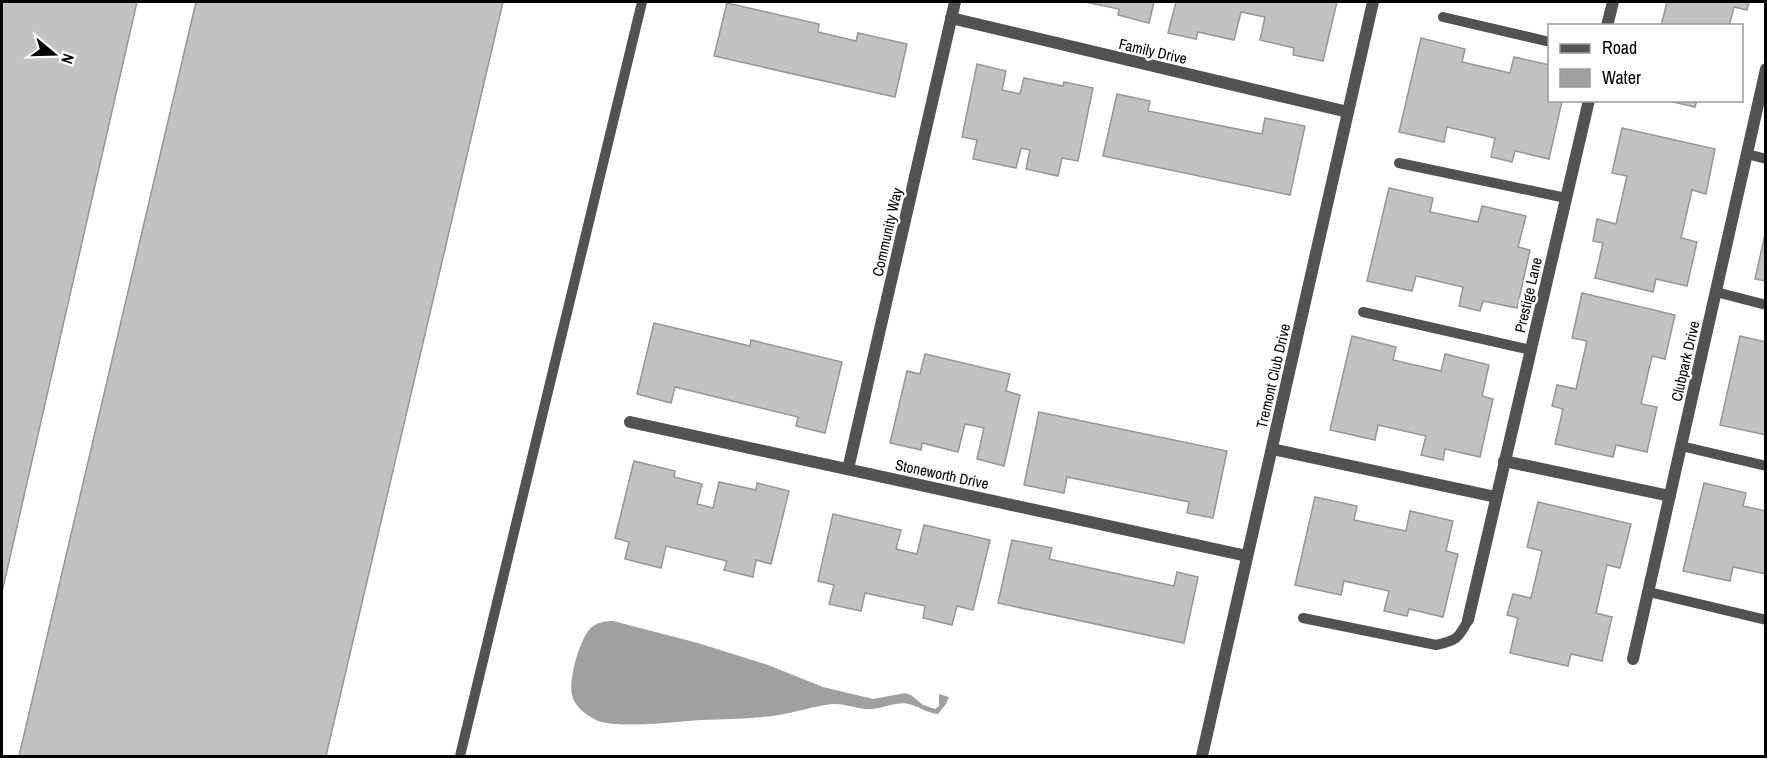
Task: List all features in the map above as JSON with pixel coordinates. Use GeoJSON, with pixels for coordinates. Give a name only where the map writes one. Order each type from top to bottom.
{"type":"FeatureCollection","features":[{"type":"Feature","properties":{"kind":"street","name":"Community Way"},"geometry":{"type":"LineString","coordinates":[[848,469],[955,2]]}},
{"type":"Feature","properties":{"kind":"street","name":"Tremont Club Drive"},"geometry":{"type":"LineString","coordinates":[[1202,756],[1373,2]]}},
{"type":"Feature","properties":{"kind":"street"},"geometry":{"type":"LineString","coordinates":[[1607,24],[1612,2]]}},
{"type":"Feature","properties":{"kind":"street","name":"Family Drive"},"geometry":{"type":"LineString","coordinates":[[951,18],[1348,112]]}},
{"type":"Feature","properties":{"kind":"street","name":"Clubpark Drive"},"geometry":{"type":"LineString","coordinates":[[1633,659],[1766,69]]}},
{"type":"Feature","properties":{"kind":"street","name":"Prestige Lane"},"geometry":{"type":"LineString","coordinates":[[1468,620],[1589,102]]}},
{"type":"Feature","properties":{"kind":"street","name":"Stoneworth Drive"},"geometry":{"type":"LineString","coordinates":[[630,422],[1247,556]]}},
{"type":"Feature","properties":{"kind":"street"},"geometry":{"type":"LineString","coordinates":[[1272,449],[1496,497]]}},
{"type":"Feature","properties":{"kind":"street"},"geometry":{"type":"LineString","coordinates":[[1504,461],[1670,496]]}},
{"type":"Feature","properties":{"kind":"lane"},"geometry":{"type":"LineString","coordinates":[[460,756],[642,2]]}},
{"type":"Feature","properties":{"kind":"lane"},"geometry":{"type":"LineString","coordinates":[[1443,18],[1548,42]]}},
{"type":"Feature","properties":{"kind":"lane"},"geometry":{"type":"LineString","coordinates":[[1747,154],[1766,159]]}},
{"type":"Feature","properties":{"kind":"lane"},"geometry":{"type":"LineString","coordinates":[[1399,163],[1566,198]]}},
{"type":"Feature","properties":{"kind":"lane"},"geometry":{"type":"LineString","coordinates":[[1716,292],[1766,305]]}},
{"type":"Feature","properties":{"kind":"lane"},"geometry":{"type":"LineString","coordinates":[[1363,312],[1531,350]]}},
{"type":"Feature","properties":{"kind":"lane"},"geometry":{"type":"LineString","coordinates":[[1681,447],[1766,466]]}},
{"type":"Feature","properties":{"kind":"lane"},"geometry":{"type":"LineString","coordinates":[[1649,592],[1766,620]]}},
{"type":"Feature","properties":{"kind":"lane"},"geometry":{"type":"LineString","coordinates":[[1303,618],[1436,645],[1450,642],[1460,636],[1468,620]]}},
{"type":"Feature","properties":{"kind":"water"},"geometry":{"type":"Polygon","coordinates":[[[613,621],[698,643],[768,665],[823,687],[873,699],[905,693],[923,705],[935,709],[939,706],[939,694],[949,697],[938,714],[907,704],[867,709],[832,704],[760,717],[637,725],[601,722],[588,715],[576,704],[571,688],[576,659],[583,639],[597,624],[613,621]]]}},
{"type":"Feature","properties":{"kind":"building"},"geometry":{"type":"Polygon","coordinates":[[[2,2],[137,2],[2,592],[2,2]]]}},
{"type":"Feature","properties":{"kind":"building"},"geometry":{"type":"Polygon","coordinates":[[[196,2],[503,2],[326,756],[19,756],[196,2]]]}},
{"type":"Feature","properties":{"kind":"building"},"geometry":{"type":"Polygon","coordinates":[[[1085,2],[1154,2],[1149,23],[1118,15],[1119,9],[1085,2]]]}},
{"type":"Feature","properties":{"kind":"building"},"geometry":{"type":"Polygon","coordinates":[[[1176,2],[1337,2],[1323,61],[1293,55],[1294,48],[1260,40],[1265,17],[1241,12],[1234,40],[1198,32],[1196,39],[1168,33],[1176,2]]]}},
{"type":"Feature","properties":{"kind":"building"},"geometry":{"type":"Polygon","coordinates":[[[1667,2],[1749,2],[1747,10],[1734,7],[1730,24],[1662,24],[1667,2]]]}},
{"type":"Feature","properties":{"kind":"building"},"geometry":{"type":"Polygon","coordinates":[[[727,3],[819,24],[818,32],[856,41],[858,33],[907,44],[895,97],[714,56],[727,3]]]}},
{"type":"Feature","properties":{"kind":"building"},"geometry":{"type":"Polygon","coordinates":[[[1421,38],[1465,49],[1462,62],[1510,73],[1514,57],[1548,65],[1548,102],[1562,102],[1549,159],[1515,151],[1512,162],[1491,157],[1495,138],[1447,127],[1444,142],[1399,132],[1421,38]]]}},
{"type":"Feature","properties":{"kind":"building"},"geometry":{"type":"Polygon","coordinates":[[[977,64],[1006,71],[1002,90],[1020,94],[1024,78],[1063,86],[1064,82],[1093,88],[1078,161],[1062,158],[1058,176],[1026,169],[1030,150],[1021,148],[1016,168],[973,159],[977,140],[962,137],[977,64]]]}},
{"type":"Feature","properties":{"kind":"building"},"geometry":{"type":"Polygon","coordinates":[[[1117,94],[1150,101],[1148,111],[1262,134],[1265,118],[1305,126],[1290,195],[1103,156],[1117,94]]]}},
{"type":"Feature","properties":{"kind":"building"},"geometry":{"type":"Polygon","coordinates":[[[1674,102],[1696,102],[1695,107],[1674,102]]]}},
{"type":"Feature","properties":{"kind":"building"},"geometry":{"type":"Polygon","coordinates":[[[1622,128],[1715,149],[1706,194],[1692,190],[1681,238],[1697,242],[1687,286],[1656,279],[1653,292],[1595,278],[1603,243],[1593,241],[1597,219],[1616,224],[1627,176],[1612,173],[1622,128]]]}},
{"type":"Feature","properties":{"kind":"building"},"geometry":{"type":"Polygon","coordinates":[[[1389,188],[1433,198],[1430,212],[1478,222],[1482,206],[1526,216],[1518,247],[1530,250],[1517,308],[1483,301],[1480,311],[1459,306],[1463,287],[1416,276],[1412,291],[1367,281],[1389,188]]]}},
{"type":"Feature","properties":{"kind":"building"},"geometry":{"type":"Polygon","coordinates":[[[1766,230],[1766,281],[1755,279],[1766,230]]]}},
{"type":"Feature","properties":{"kind":"building"},"geometry":{"type":"Polygon","coordinates":[[[1582,293],[1675,315],[1665,359],[1652,356],[1641,404],[1657,407],[1647,452],[1616,445],[1613,457],[1555,444],[1563,409],[1552,406],[1557,385],[1576,389],[1587,341],[1572,338],[1582,293]]]}},
{"type":"Feature","properties":{"kind":"building"},"geometry":{"type":"Polygon","coordinates":[[[654,323],[750,346],[751,340],[842,362],[825,433],[796,426],[798,417],[675,387],[671,403],[637,394],[654,323]]]}},
{"type":"Feature","properties":{"kind":"building"},"geometry":{"type":"Polygon","coordinates":[[[1352,336],[1396,347],[1393,360],[1441,371],[1445,354],[1489,365],[1482,396],[1493,399],[1480,457],[1445,449],[1443,460],[1421,455],[1426,436],[1378,425],[1375,440],[1330,430],[1352,336]]]}},
{"type":"Feature","properties":{"kind":"building"},"geometry":{"type":"Polygon","coordinates":[[[1740,336],[1766,342],[1766,435],[1720,425],[1740,336]]]}},
{"type":"Feature","properties":{"kind":"building"},"geometry":{"type":"Polygon","coordinates":[[[925,354],[1010,374],[1006,391],[1020,395],[1004,466],[977,459],[984,428],[965,424],[958,452],[922,443],[921,450],[890,443],[907,371],[920,374],[925,354]]]}},
{"type":"Feature","properties":{"kind":"building"},"geometry":{"type":"Polygon","coordinates":[[[1039,412],[1227,451],[1213,518],[1187,513],[1189,502],[1067,477],[1064,493],[1024,485],[1039,412]]]}},
{"type":"Feature","properties":{"kind":"building"},"geometry":{"type":"Polygon","coordinates":[[[634,461],[675,471],[674,477],[702,484],[697,504],[713,508],[719,482],[756,490],[757,483],[789,491],[771,564],[756,560],[753,577],[724,570],[727,561],[666,546],[661,568],[625,559],[629,542],[615,538],[634,461]]]}},
{"type":"Feature","properties":{"kind":"building"},"geometry":{"type":"Polygon","coordinates":[[[1704,483],[1746,493],[1743,506],[1766,511],[1766,574],[1733,567],[1730,581],[1683,571],[1704,483]]]}},
{"type":"Feature","properties":{"kind":"building"},"geometry":{"type":"Polygon","coordinates":[[[1315,497],[1357,506],[1354,520],[1406,531],[1410,511],[1453,521],[1446,551],[1458,554],[1443,617],[1409,609],[1407,616],[1384,611],[1389,591],[1344,581],[1341,595],[1295,585],[1315,497]]]}},
{"type":"Feature","properties":{"kind":"building"},"geometry":{"type":"Polygon","coordinates":[[[1538,502],[1631,524],[1620,568],[1607,565],[1596,613],[1612,617],[1602,661],[1571,654],[1568,666],[1510,653],[1518,618],[1507,615],[1513,594],[1531,598],[1542,551],[1527,547],[1538,502]]]}},
{"type":"Feature","properties":{"kind":"building"},"geometry":{"type":"Polygon","coordinates":[[[833,514],[901,530],[896,549],[917,554],[924,525],[990,540],[973,610],[957,606],[952,625],[923,618],[925,606],[865,593],[861,611],[829,604],[834,585],[818,581],[833,514]]]}},
{"type":"Feature","properties":{"kind":"building"},"geometry":{"type":"Polygon","coordinates":[[[1012,540],[1052,548],[1049,559],[1174,586],[1177,572],[1198,577],[1184,643],[998,603],[1012,540]]]}}]}
